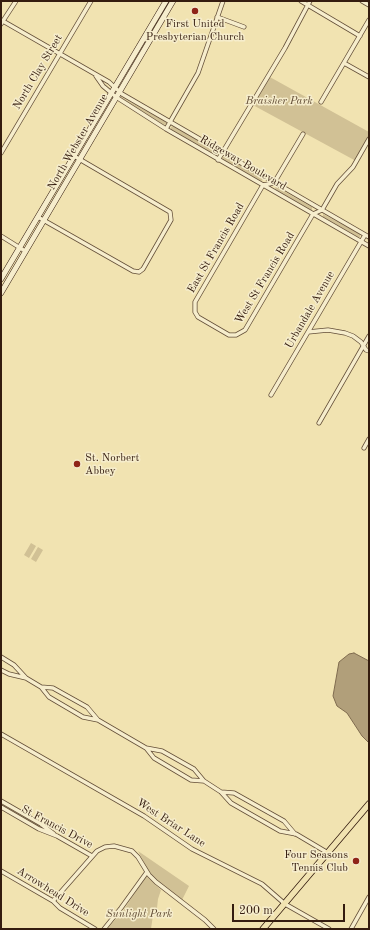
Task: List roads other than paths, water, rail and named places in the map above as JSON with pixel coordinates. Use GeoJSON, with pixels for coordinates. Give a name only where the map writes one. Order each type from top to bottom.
{"type":"FeatureCollection","features":[{"type":"Feature","properties":{"kind":"main road","name":"North Webster Avenue"},"geometry":{"type":"LineString","coordinates":[[1,279],[166,1]]}},
{"type":"Feature","properties":{"kind":"main road","name":"North Webster Avenue"},"geometry":{"type":"LineString","coordinates":[[1,293],[173,1]]}},
{"type":"Feature","properties":{"kind":"main road"},"geometry":{"type":"LineString","coordinates":[[263,929],[369,804]]}},
{"type":"Feature","properties":{"kind":"street"},"geometry":{"type":"LineString","coordinates":[[16,1],[2,22],[109,82],[112,90]]}},
{"type":"Feature","properties":{"kind":"street","name":"North Clay Street"},"geometry":{"type":"LineString","coordinates":[[1,153],[91,1]]}},
{"type":"Feature","properties":{"kind":"street"},"geometry":{"type":"LineString","coordinates":[[166,129],[198,73],[224,1]]}},
{"type":"Feature","properties":{"kind":"street"},"geometry":{"type":"LineString","coordinates":[[301,1],[360,36]]}},
{"type":"Feature","properties":{"kind":"street"},"geometry":{"type":"LineString","coordinates":[[218,160],[306,11],[310,1]]}},
{"type":"Feature","properties":{"kind":"street"},"geometry":{"type":"LineString","coordinates":[[362,1],[369,5]]}},
{"type":"Feature","properties":{"kind":"street"},"geometry":{"type":"LineString","coordinates":[[217,17],[244,27]]}},
{"type":"Feature","properties":{"kind":"street"},"geometry":{"type":"LineString","coordinates":[[322,102],[369,20]]}},
{"type":"Feature","properties":{"kind":"street"},"geometry":{"type":"LineString","coordinates":[[344,63],[369,77]]}},
{"type":"Feature","properties":{"kind":"street"},"geometry":{"type":"LineString","coordinates":[[95,75],[103,86],[112,90]]}},
{"type":"Feature","properties":{"kind":"street","name":"Ridgeway Boulevard"},"geometry":{"type":"LineString","coordinates":[[112,90],[166,129],[369,246]]}},
{"type":"Feature","properties":{"kind":"street","name":"Ridgeway Boulevard"},"geometry":{"type":"LineString","coordinates":[[118,95],[170,123],[369,237]]}},
{"type":"Feature","properties":{"kind":"street"},"geometry":{"type":"LineString","coordinates":[[263,185],[274,183],[303,134]]}},
{"type":"Feature","properties":{"kind":"street"},"geometry":{"type":"LineString","coordinates":[[313,214],[322,210],[337,184],[353,167],[369,139]]}},
{"type":"Feature","properties":{"kind":"street"},"geometry":{"type":"LineString","coordinates":[[38,217],[134,272],[139,272],[143,269],[171,220],[170,212],[74,156]]}},
{"type":"Feature","properties":{"kind":"street","name":"East St Francis Road"},"geometry":{"type":"LineString","coordinates":[[202,319],[195,312],[195,302],[263,185]]}},
{"type":"Feature","properties":{"kind":"street","name":"West St Francis Road"},"geometry":{"type":"LineString","coordinates":[[202,319],[229,335],[236,335],[245,330],[313,214]]}},
{"type":"Feature","properties":{"kind":"street","name":"Urbandale Avenue"},"geometry":{"type":"LineString","coordinates":[[271,395],[364,235]]}},
{"type":"Feature","properties":{"kind":"street"},"geometry":{"type":"LineString","coordinates":[[1,236],[25,251]]}},
{"type":"Feature","properties":{"kind":"street"},"geometry":{"type":"LineString","coordinates":[[308,332],[328,330],[344,333],[358,339],[364,345],[366,350],[369,351]]}},
{"type":"Feature","properties":{"kind":"street"},"geometry":{"type":"LineString","coordinates":[[319,423],[369,336]]}},
{"type":"Feature","properties":{"kind":"street"},"geometry":{"type":"LineString","coordinates":[[364,448],[369,440]]}},
{"type":"Feature","properties":{"kind":"street"},"geometry":{"type":"LineString","coordinates":[[1,657],[14,665],[26,678],[41,687],[49,697],[83,717],[98,720],[146,748],[162,751],[194,769],[204,781],[221,792],[231,803],[280,831],[296,834]]}},
{"type":"Feature","properties":{"kind":"street"},"geometry":{"type":"LineString","coordinates":[[1,670],[9,674],[26,678]]}},
{"type":"Feature","properties":{"kind":"street"},"geometry":{"type":"LineString","coordinates":[[41,687],[53,688],[87,707],[98,720]]}},
{"type":"Feature","properties":{"kind":"street","name":"West Briar Lane"},"geometry":{"type":"LineString","coordinates":[[1,734],[144,816],[192,849],[262,884],[285,904],[329,929]]}},
{"type":"Feature","properties":{"kind":"street"},"geometry":{"type":"LineString","coordinates":[[146,748],[154,758],[191,780],[204,781]]}},
{"type":"Feature","properties":{"kind":"street"},"geometry":{"type":"LineString","coordinates":[[221,792],[234,793],[284,821],[296,834],[328,853]]}},
{"type":"Feature","properties":{"kind":"street"},"geometry":{"type":"LineString","coordinates":[[1,800],[41,824],[57,836]]}},
{"type":"Feature","properties":{"kind":"street","name":"St Francis Drive"},"geometry":{"type":"LineString","coordinates":[[1,807],[39,829],[57,836],[92,856],[97,851],[106,847],[114,846],[132,851],[138,857],[146,872],[156,882],[205,920],[214,929]]}},
{"type":"Feature","properties":{"kind":"street"},"geometry":{"type":"LineString","coordinates":[[53,901],[92,856]]}},
{"type":"Feature","properties":{"kind":"street","name":"Arrowhead Drive"},"geometry":{"type":"LineString","coordinates":[[1,871],[53,901],[60,908],[95,929]]}},
{"type":"Feature","properties":{"kind":"street"},"geometry":{"type":"LineString","coordinates":[[104,929],[121,908],[146,872]]}},
{"type":"Feature","properties":{"kind":"street"},"geometry":{"type":"LineString","coordinates":[[351,929],[369,896]]}},
{"type":"Feature","properties":{"kind":"place","name":"First United Presbyterian Church"},"geometry":{"type":"Point","coordinates":[195,11]}},
{"type":"Feature","properties":{"kind":"place","name":"St. Norbert Abbey"},"geometry":{"type":"Point","coordinates":[77,464]}},
{"type":"Feature","properties":{"kind":"place","name":"Four Seasons Tennis Club"},"geometry":{"type":"Point","coordinates":[356,861]}},
{"type":"Feature","properties":{"kind":"park label","name":"Braisher Park"},"geometry":{"type":"Point","coordinates":[279,101]}},
{"type":"Feature","properties":{"kind":"park label","name":"Sunlight Park"},"geometry":{"type":"Point","coordinates":[139,914]}}]}
